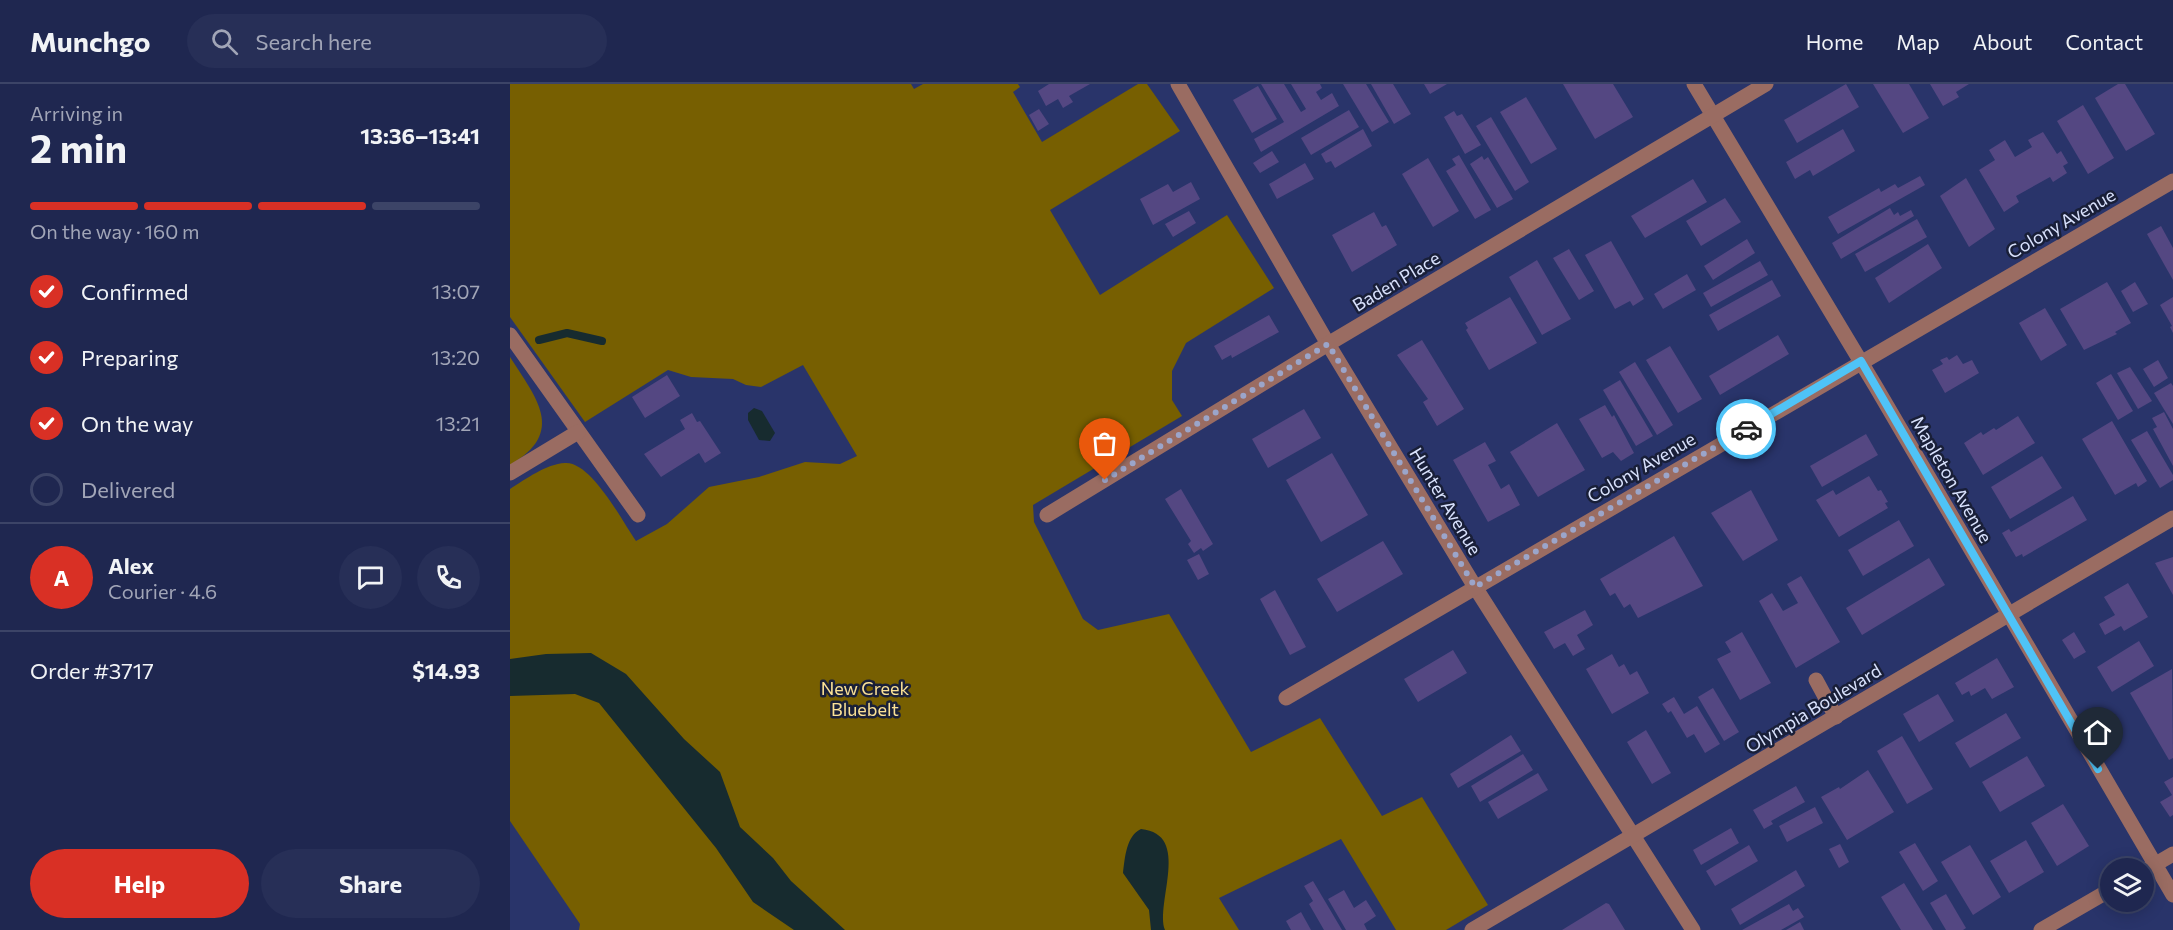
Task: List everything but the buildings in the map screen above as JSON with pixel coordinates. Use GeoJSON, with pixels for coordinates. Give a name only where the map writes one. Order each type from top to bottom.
{"type":"FeatureCollection","features":[{"type":"Feature","properties":{"kind":"street","name":"Mapleton Avenue"},"geometry":{"type":"LineString","coordinates":[[1694,84],[1861,361],[2009,616],[2143,858]]}},
{"type":"Feature","properties":{"kind":"street","name":"Baden Place"},"geometry":{"type":"LineString","coordinates":[[1047,515],[1328,344],[1766,84]]}},
{"type":"Feature","properties":{"kind":"street","name":"Hunter Avenue"},"geometry":{"type":"LineString","coordinates":[[1184,86],[1328,344],[1475,587],[1693,930]]}},
{"type":"Feature","properties":{"kind":"street","name":"Colony Avenue"},"geometry":{"type":"LineString","coordinates":[[1286,698],[2173,181]]}},
{"type":"Feature","properties":{"kind":"street"},"geometry":{"type":"LineString","coordinates":[[510,334],[638,515]]}},
{"type":"Feature","properties":{"kind":"street"},"geometry":{"type":"LineString","coordinates":[[510,473],[578,432]]}},
{"type":"Feature","properties":{"kind":"street","name":"Olympia Boulevard"},"geometry":{"type":"LineString","coordinates":[[1472,930],[2173,518]]}},
{"type":"Feature","properties":{"kind":"street"},"geometry":{"type":"LineString","coordinates":[[1816,680],[1836,717]]}},
{"type":"Feature","properties":{"kind":"street"},"geometry":{"type":"LineString","coordinates":[[2154,865],[2173,854]]}},
{"type":"Feature","properties":{"kind":"street","name":"Mapleton Avenue"},"geometry":{"type":"LineString","coordinates":[[2154,874],[2173,895]]}},
{"type":"Feature","properties":{"kind":"street"},"geometry":{"type":"LineString","coordinates":[[2041,930],[2100,896]]}},
{"type":"Feature","properties":{"kind":"green space","name":"New Creek Bluebelt"},"geometry":{"type":"Polygon","coordinates":[[[510,84],[911,84],[914,89],[923,84],[1018,84],[1020,87],[1013,92],[1042,142],[1138,84],[1147,84],[1180,131],[1050,210],[1100,295],[1227,215],[1274,288],[1186,343],[1172,371],[1172,400],[1182,416],[1033,505],[1034,522],[1083,619],[1098,630],[1169,614],[1251,752],[1320,718],[1382,816],[1422,797],[1488,905],[1446,930],[1396,930],[1341,839],[1219,898],[1239,930],[579,930],[580,924],[510,821],[510,489],[551,466],[565,463],[575,465],[585,472],[605,494],[636,541],[667,524],[709,487],[759,477],[805,462],[840,464],[857,456],[803,365],[761,387],[746,385],[733,379],[691,377],[668,370],[585,422],[510,317],[510,84]]]}},
{"type":"Feature","properties":{"kind":"green space"},"geometry":{"type":"Polygon","coordinates":[[[510,357],[536,400],[541,414],[542,427],[538,440],[527,453],[510,465],[510,357]]]}},
{"type":"Feature","properties":{"kind":"shaded area"},"geometry":{"type":"Polygon","coordinates":[[[754,408],[762,411],[775,433],[770,441],[759,440],[748,420],[748,413],[754,408]]]}},
{"type":"Feature","properties":{"kind":"shaded area"},"geometry":{"type":"Polygon","coordinates":[[[591,653],[626,674],[684,739],[720,772],[740,827],[773,858],[791,881],[845,930],[794,930],[753,902],[716,848],[599,703],[575,694],[510,696],[510,659],[546,654],[591,653]]]}},
{"type":"Feature","properties":{"kind":"shaded area"},"geometry":{"type":"Polygon","coordinates":[[[1141,829],[1156,834],[1165,843],[1168,871],[1163,918],[1165,930],[1151,930],[1149,910],[1123,873],[1129,842],[1141,829]]]}},
{"type":"Feature","properties":{"kind":"waterway"},"geometry":{"type":"LineString","coordinates":[[539,340],[567,333],[602,341]]}},
{"type":"Feature","properties":{"kind":"way so far"},"geometry":{"type":"LineString","coordinates":[[1105,480],[1328,344],[1475,587],[1746,429]]}},
{"type":"Feature","properties":{"kind":"route"},"geometry":{"type":"LineString","coordinates":[[1746,429],[1861,361],[2098,769]]}}]}
